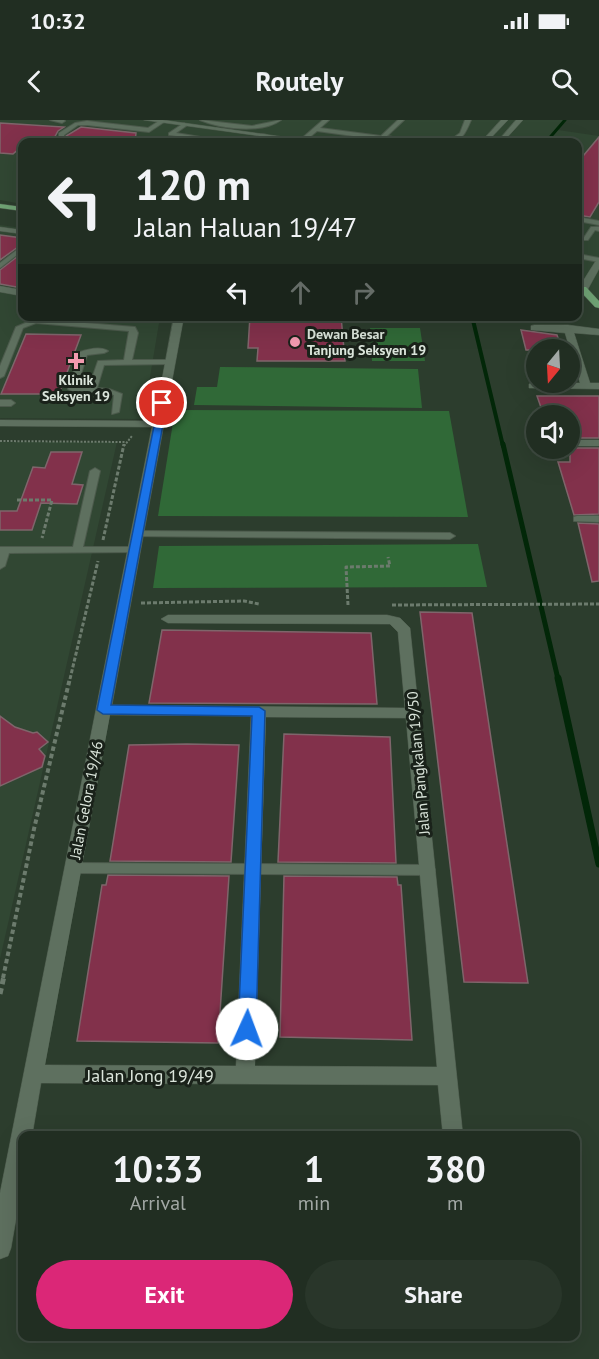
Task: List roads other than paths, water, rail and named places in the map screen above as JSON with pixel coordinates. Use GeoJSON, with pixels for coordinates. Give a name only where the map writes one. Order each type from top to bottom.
{"type":"FeatureCollection","features":[{"type":"Feature","properties":{"kind":"main road"},"geometry":{"type":"LineString","coordinates":[[0,206],[18,208]]}},
{"type":"Feature","properties":{"kind":"main road"},"geometry":{"type":"LineString","coordinates":[[582,290],[599,292]]}},
{"type":"Feature","properties":{"kind":"main road"},"geometry":{"type":"LineString","coordinates":[[582,292],[599,305]]}},
{"type":"Feature","properties":{"kind":"main road"},"geometry":{"type":"LineString","coordinates":[[582,303],[599,305]]}},
{"type":"Feature","properties":{"kind":"street"},"geometry":{"type":"LineString","coordinates":[[147,120],[283,138]]}},
{"type":"Feature","properties":{"kind":"street"},"geometry":{"type":"LineString","coordinates":[[488,138],[505,120]]}},
{"type":"Feature","properties":{"kind":"street"},"geometry":{"type":"LineString","coordinates":[[504,138],[520,120]]}},
{"type":"Feature","properties":{"kind":"street"},"geometry":{"type":"LineString","coordinates":[[0,229],[18,231]]}},
{"type":"Feature","properties":{"kind":"street"},"geometry":{"type":"LineString","coordinates":[[582,286],[599,261]]}},
{"type":"Feature","properties":{"kind":"street"},"geometry":{"type":"LineString","coordinates":[[0,289],[18,292]]}},
{"type":"Feature","properties":{"kind":"street","name":"Jalan Gelora 19/46"},"geometry":{"type":"LineString","coordinates":[[22,1131],[178,321]]}},
{"type":"Feature","properties":{"kind":"street"},"geometry":{"type":"LineString","coordinates":[[534,328],[568,328],[599,332]]}},
{"type":"Feature","properties":{"kind":"street"},"geometry":{"type":"LineString","coordinates":[[568,328],[586,386]]}},
{"type":"Feature","properties":{"kind":"street"},"geometry":{"type":"LineString","coordinates":[[580,386],[599,386]]}},
{"type":"Feature","properties":{"kind":"street"},"geometry":{"type":"LineString","coordinates":[[0,423],[158,424]]}},
{"type":"Feature","properties":{"kind":"street"},"geometry":{"type":"LineString","coordinates":[[580,443],[599,443]]}},
{"type":"Feature","properties":{"kind":"street","name":"Jalan Pangkalan 19/50"},"geometry":{"type":"LineString","coordinates":[[168,619],[395,621],[405,631],[452,1131]]}},
{"type":"Feature","properties":{"kind":"street"},"geometry":{"type":"LineString","coordinates":[[103,710],[413,713]]}},
{"type":"Feature","properties":{"kind":"street"},"geometry":{"type":"LineString","coordinates":[[246,1075],[259,711]]}},
{"type":"Feature","properties":{"kind":"street","name":"Jalan Jong 19/49"},"geometry":{"type":"LineString","coordinates":[[33,1074],[447,1076]]}},
{"type":"Feature","properties":{"kind":"street","name":"Jalan Gelora 19/46"},"geometry":{"type":"LineString","coordinates":[[0,1248],[18,1153]]}},
{"type":"Feature","properties":{"kind":"lane"},"geometry":{"type":"LineString","coordinates":[[52,120],[62,121]]}},
{"type":"Feature","properties":{"kind":"lane"},"geometry":{"type":"LineString","coordinates":[[202,120],[259,128],[271,126],[278,120]]}},
{"type":"Feature","properties":{"kind":"lane"},"geometry":{"type":"LineString","coordinates":[[270,120],[278,120]]}},
{"type":"Feature","properties":{"kind":"lane"},"geometry":{"type":"LineString","coordinates":[[306,138],[326,120]]}},
{"type":"Feature","properties":{"kind":"lane"},"geometry":{"type":"LineString","coordinates":[[316,129],[382,138],[401,120]]}},
{"type":"Feature","properties":{"kind":"lane"},"geometry":{"type":"LineString","coordinates":[[460,138],[467,128],[468,120]]}},
{"type":"Feature","properties":{"kind":"lane"},"geometry":{"type":"LineString","coordinates":[[62,138],[61,134],[77,124],[87,123],[149,130],[161,122]]}},
{"type":"Feature","properties":{"kind":"lane"},"geometry":{"type":"LineString","coordinates":[[184,125],[171,134],[200,138]]}},
{"type":"Feature","properties":{"kind":"lane"},"geometry":{"type":"LineString","coordinates":[[260,138],[264,135]]}},
{"type":"Feature","properties":{"kind":"lane"},"geometry":{"type":"LineString","coordinates":[[582,220],[598,223]]}},
{"type":"Feature","properties":{"kind":"lane"},"geometry":{"type":"LineString","coordinates":[[582,248],[598,223]]}},
{"type":"Feature","properties":{"kind":"lane"},"geometry":{"type":"LineString","coordinates":[[0,266],[18,251]]}},
{"type":"Feature","properties":{"kind":"lane"},"geometry":{"type":"LineString","coordinates":[[582,256],[599,261]]}},
{"type":"Feature","properties":{"kind":"lane"},"geometry":{"type":"LineString","coordinates":[[0,257],[18,259]]}},
{"type":"Feature","properties":{"kind":"lane"},"geometry":{"type":"LineString","coordinates":[[0,376],[20,327],[35,321],[106,329],[126,327],[134,333],[128,362]]}},
{"type":"Feature","properties":{"kind":"lane"},"geometry":{"type":"LineString","coordinates":[[92,391],[104,351],[106,329]]}},
{"type":"Feature","properties":{"kind":"lane"},"geometry":{"type":"LineString","coordinates":[[104,351],[90,351],[83,354],[71,386],[72,390],[118,394],[115,412]]}},
{"type":"Feature","properties":{"kind":"lane"},"geometry":{"type":"LineString","coordinates":[[101,363],[170,362]]}},
{"type":"Feature","properties":{"kind":"lane"},"geometry":{"type":"LineString","coordinates":[[0,403],[11,403]]}},
{"type":"Feature","properties":{"kind":"lane"},"geometry":{"type":"LineString","coordinates":[[76,550],[95,471]]}},
{"type":"Feature","properties":{"kind":"lane"},"geometry":{"type":"LineString","coordinates":[[577,519],[599,519]]}},
{"type":"Feature","properties":{"kind":"lane"},"geometry":{"type":"LineString","coordinates":[[137,534],[450,536]]}},
{"type":"Feature","properties":{"kind":"lane"},"geometry":{"type":"LineString","coordinates":[[0,566],[3,550],[134,550]]}},
{"type":"Feature","properties":{"kind":"lane"},"geometry":{"type":"LineString","coordinates":[[73,868],[428,870]]}},
{"type":"Feature","properties":{"kind":"waterway"},"geometry":{"type":"LineString","coordinates":[[549,138],[565,120]]}},
{"type":"Feature","properties":{"kind":"waterway"},"geometry":{"type":"LineString","coordinates":[[473,321],[503,446]]}},
{"type":"Feature","properties":{"kind":"waterway"},"geometry":{"type":"LineString","coordinates":[[503,444],[558,679]]}},
{"type":"Feature","properties":{"kind":"waterway"},"geometry":{"type":"LineString","coordinates":[[558,678],[599,864]]}},
{"type":"Feature","properties":{"kind":"place","name":"Dewan Besar Tanjung Seksyen 19"},"geometry":{"type":"Point","coordinates":[295,342]}},
{"type":"Feature","properties":{"kind":"place","name":"Klinik Seksyen 19"},"geometry":{"type":"Point","coordinates":[76,361]}}]}
